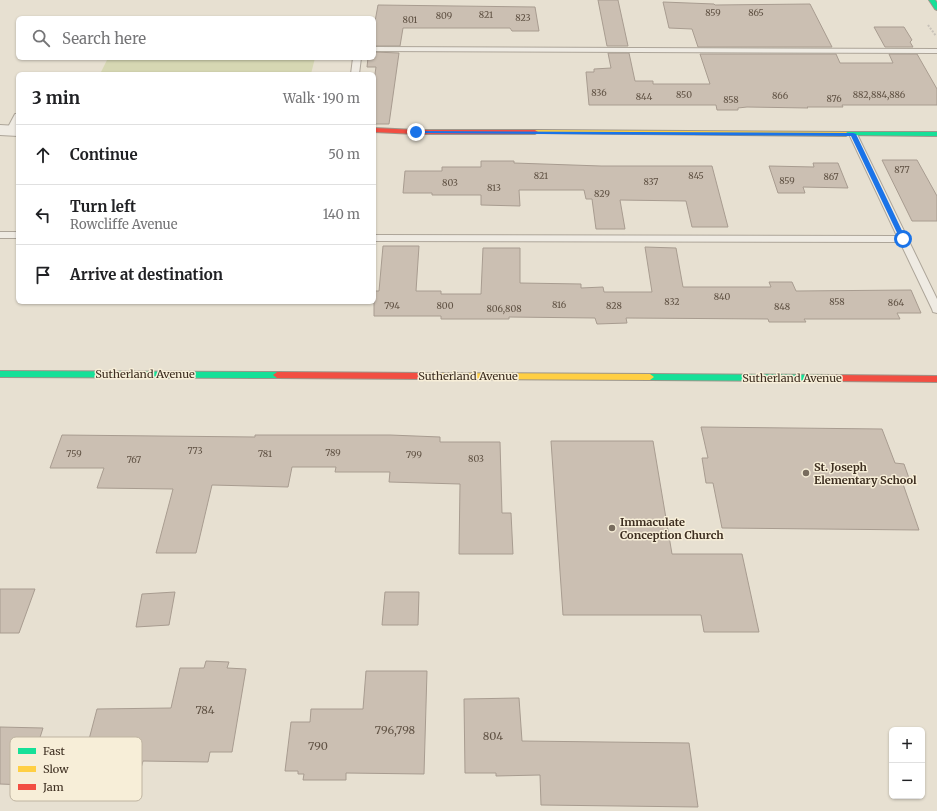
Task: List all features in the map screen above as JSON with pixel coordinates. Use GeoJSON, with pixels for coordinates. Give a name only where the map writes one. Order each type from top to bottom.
{"type":"FeatureCollection","features":[{"type":"Feature","properties":{"kind":"street"},"geometry":{"type":"LineString","coordinates":[[932,0],[937,8]]}},
{"type":"Feature","properties":{"kind":"street"},"geometry":{"type":"LineString","coordinates":[[376,130],[416,132],[937,134]]}},
{"type":"Feature","properties":{"kind":"street","name":"Sutherland Avenue"},"geometry":{"type":"LineString","coordinates":[[0,374],[937,379]]}},
{"type":"Feature","properties":{"kind":"lane"},"geometry":{"type":"LineString","coordinates":[[376,49],[937,51]]}},
{"type":"Feature","properties":{"kind":"lane"},"geometry":{"type":"LineString","coordinates":[[355,72],[357,60]]}},
{"type":"Feature","properties":{"kind":"lane"},"geometry":{"type":"LineString","coordinates":[[9,130],[16,119]]}},
{"type":"Feature","properties":{"kind":"lane"},"geometry":{"type":"LineString","coordinates":[[853,134],[937,309]]}},
{"type":"Feature","properties":{"kind":"lane"},"geometry":{"type":"LineString","coordinates":[[0,235],[16,235]]}},
{"type":"Feature","properties":{"kind":"lane"},"geometry":{"type":"LineString","coordinates":[[376,238],[903,239]]}},
{"type":"Feature","properties":{"kind":"green space"},"geometry":{"type":"Polygon","coordinates":[[[107,60],[314,60],[312,72],[101,72],[107,60]]]}},
{"type":"Feature","properties":{"kind":"building"},"geometry":{"type":"Polygon","coordinates":[[[598,0],[618,0],[628,46],[607,46],[598,0]]]}},
{"type":"Feature","properties":{"kind":"building"},"geometry":{"type":"Polygon","coordinates":[[[663,2],[715,5],[810,4],[832,47],[698,47],[692,29],[669,28],[663,2]]]}},
{"type":"Feature","properties":{"kind":"building"},"geometry":{"type":"Polygon","coordinates":[[[378,5],[535,7],[539,31],[512,31],[510,28],[403,28],[400,46],[376,46],[376,16],[378,5]]]}},
{"type":"Feature","properties":{"kind":"building"},"geometry":{"type":"Polygon","coordinates":[[[874,27],[904,27],[912,40],[910,42],[913,47],[885,47],[874,27]]]}},
{"type":"Feature","properties":{"kind":"building"},"geometry":{"type":"Polygon","coordinates":[[[376,52],[399,53],[389,124],[376,124],[376,67],[367,67],[368,60],[376,60],[376,52]]]}},
{"type":"Feature","properties":{"kind":"building"},"geometry":{"type":"Polygon","coordinates":[[[608,53],[629,53],[635,81],[653,81],[653,84],[710,84],[700,54],[836,54],[840,63],[893,63],[889,54],[917,54],[937,89],[937,105],[842,105],[843,107],[807,107],[808,108],[747,107],[738,108],[738,110],[717,110],[716,105],[589,105],[586,72],[594,72],[594,69],[611,68],[608,53]]]}},
{"type":"Feature","properties":{"kind":"building"},"geometry":{"type":"Polygon","coordinates":[[[882,160],[917,160],[937,196],[937,221],[912,221],[882,160]]]}},
{"type":"Feature","properties":{"kind":"building"},"geometry":{"type":"Polygon","coordinates":[[[481,161],[514,161],[514,163],[601,166],[712,166],[728,227],[692,227],[686,201],[620,200],[625,229],[596,229],[592,199],[586,199],[584,190],[519,190],[520,206],[481,205],[481,195],[432,195],[432,193],[403,193],[405,171],[442,171],[442,167],[481,167],[481,161]]]}},
{"type":"Feature","properties":{"kind":"building"},"geometry":{"type":"Polygon","coordinates":[[[813,163],[838,163],[848,188],[803,187],[805,193],[778,193],[769,166],[814,167],[813,163]]]}},
{"type":"Feature","properties":{"kind":"building"},"geometry":{"type":"Polygon","coordinates":[[[383,246],[419,246],[416,291],[441,291],[441,294],[481,294],[483,248],[520,248],[520,283],[581,284],[581,288],[603,287],[604,292],[652,292],[645,247],[676,248],[683,287],[771,287],[769,282],[792,282],[796,291],[911,290],[921,313],[897,313],[900,319],[804,319],[806,322],[769,322],[768,319],[626,318],[627,323],[597,324],[595,318],[509,317],[509,319],[441,319],[441,316],[374,316],[376,291],[379,291],[383,246]]]}},
{"type":"Feature","properties":{"kind":"building","name":"St. Joseph Elementary School"},"geometry":{"type":"Polygon","coordinates":[[[701,427],[882,429],[895,463],[904,464],[911,484],[903,484],[919,530],[722,528],[713,483],[706,483],[702,458],[708,458],[701,427]]]}},
{"type":"Feature","properties":{"kind":"building"},"geometry":{"type":"Polygon","coordinates":[[[62,435],[255,437],[255,435],[390,435],[440,437],[440,442],[500,442],[502,513],[511,513],[513,554],[459,554],[460,484],[389,482],[390,472],[335,472],[336,467],[292,467],[288,487],[212,485],[196,553],[156,553],[173,489],[97,488],[104,468],[50,468],[62,435]]]}},
{"type":"Feature","properties":{"kind":"building","name":"Immaculate Conception Church"},"geometry":{"type":"Polygon","coordinates":[[[551,441],[653,441],[672,554],[742,554],[759,632],[704,632],[701,615],[563,615],[551,441]]]}},
{"type":"Feature","properties":{"kind":"building"},"geometry":{"type":"Polygon","coordinates":[[[0,589],[35,589],[19,633],[0,633],[0,589]]]}},
{"type":"Feature","properties":{"kind":"building"},"geometry":{"type":"Polygon","coordinates":[[[175,592],[169,625],[136,627],[142,594],[175,592]]]}},
{"type":"Feature","properties":{"kind":"building"},"geometry":{"type":"Polygon","coordinates":[[[385,592],[419,592],[418,625],[382,625],[385,592]]]}},
{"type":"Feature","properties":{"kind":"building"},"geometry":{"type":"Polygon","coordinates":[[[206,661],[229,662],[227,668],[246,669],[232,752],[210,752],[208,762],[143,761],[142,765],[142,737],[90,737],[97,709],[171,708],[180,668],[204,668],[206,661]]]}},
{"type":"Feature","properties":{"kind":"building"},"geometry":{"type":"Polygon","coordinates":[[[366,671],[427,671],[424,774],[346,773],[346,780],[303,780],[304,774],[298,774],[298,771],[285,771],[291,722],[310,722],[311,709],[363,709],[366,671]]]}},
{"type":"Feature","properties":{"kind":"building"},"geometry":{"type":"Polygon","coordinates":[[[519,698],[522,741],[689,743],[698,807],[541,805],[540,775],[496,776],[496,773],[465,773],[464,699],[519,698]]]}},
{"type":"Feature","properties":{"kind":"building"},"geometry":{"type":"Polygon","coordinates":[[[0,727],[43,728],[40,737],[10,737],[10,784],[0,784],[0,727]]]}},
{"type":"Feature","properties":{"kind":"traffic: fast"},"geometry":{"type":"LineString","coordinates":[[932,0],[937,8]]}},
{"type":"Feature","properties":{"kind":"traffic: fast"},"geometry":{"type":"LineString","coordinates":[[846,134],[937,134]]}},
{"type":"Feature","properties":{"kind":"traffic: fast"},"geometry":{"type":"LineString","coordinates":[[0,374],[277,375]]}},
{"type":"Feature","properties":{"kind":"traffic: fast"},"geometry":{"type":"LineString","coordinates":[[650,377],[832,378]]}},
{"type":"Feature","properties":{"kind":"traffic: slow"},"geometry":{"type":"LineString","coordinates":[[535,132],[846,134]]}},
{"type":"Feature","properties":{"kind":"traffic: slow"},"geometry":{"type":"LineString","coordinates":[[425,376],[650,377]]}},
{"type":"Feature","properties":{"kind":"traffic: jam"},"geometry":{"type":"LineString","coordinates":[[376,130],[416,132],[535,132]]}},
{"type":"Feature","properties":{"kind":"traffic: jam"},"geometry":{"type":"LineString","coordinates":[[277,375],[425,376]]}},
{"type":"Feature","properties":{"kind":"traffic: jam"},"geometry":{"type":"LineString","coordinates":[[832,378],[937,379]]}},
{"type":"Feature","properties":{"kind":"place","name":"St. Joseph Elementary School"},"geometry":{"type":"Point","coordinates":[806,473]}},
{"type":"Feature","properties":{"kind":"place","name":"Immaculate Conception Church"},"geometry":{"type":"Point","coordinates":[612,528]}},
{"type":"Feature","properties":{"kind":"route"},"geometry":{"type":"LineString","coordinates":[[416,132],[853,134],[903,239]]}}]}
